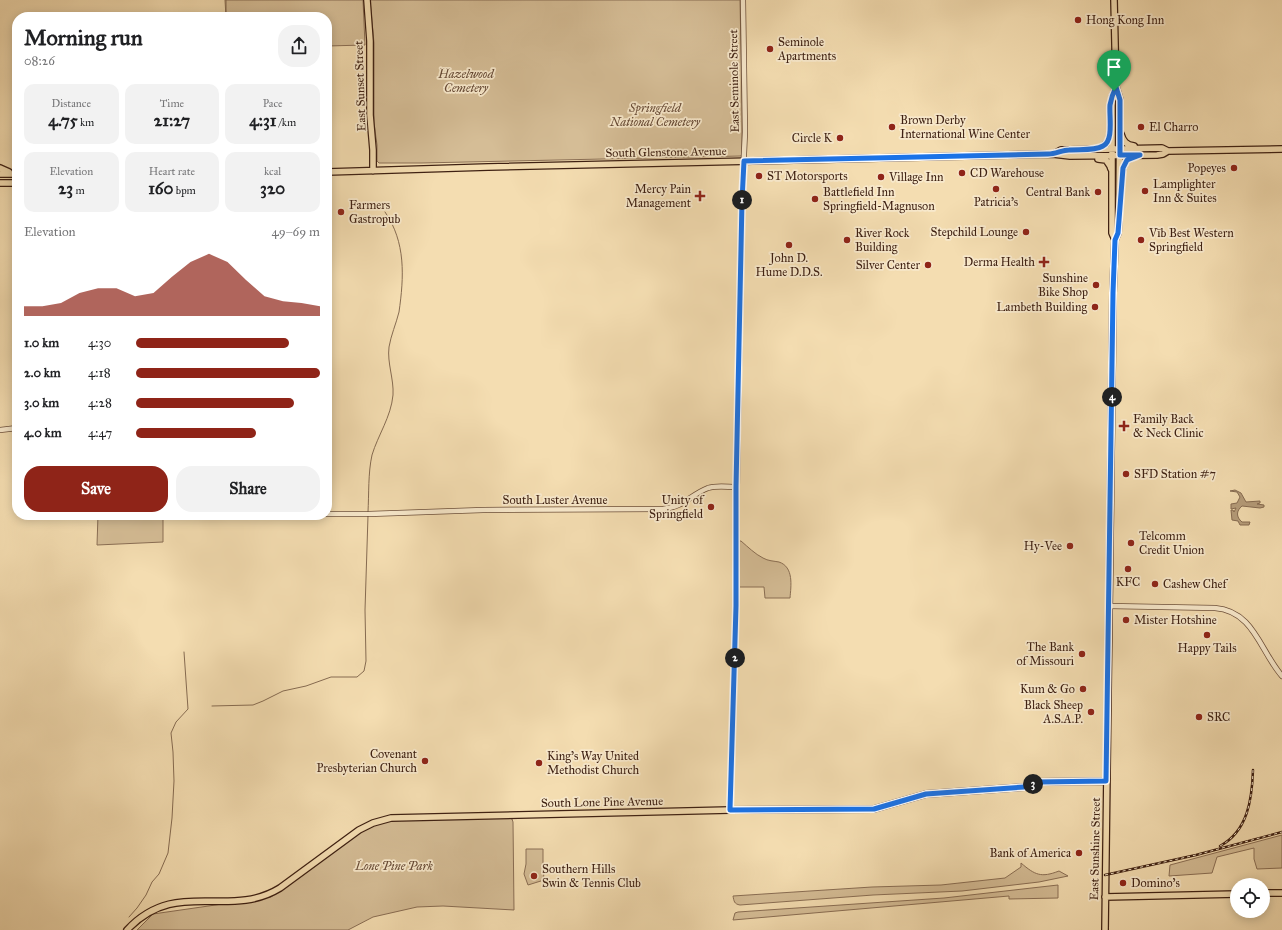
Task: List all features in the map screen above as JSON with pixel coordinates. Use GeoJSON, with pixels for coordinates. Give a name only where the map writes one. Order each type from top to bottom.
{"type":"FeatureCollection","features":[{"type":"Feature","properties":{"kind":"main road","name":"East Sunset Street"},"geometry":{"type":"LineString","coordinates":[[367,0],[370,41],[370,115],[374,150],[373,171]]}},
{"type":"Feature","properties":{"kind":"main road","name":"East Sunshine Street"},"geometry":{"type":"LineString","coordinates":[[1105,930],[1113,293],[1115,240],[1118,233],[1120,155],[1120,100],[1116,87],[1114,0]]}},
{"type":"Feature","properties":{"kind":"main road","name":"East Sunshine Street"},"geometry":{"type":"LineString","coordinates":[[1115,240],[1112,233],[1112,98],[1116,87]]}},
{"type":"Feature","properties":{"kind":"main road"},"geometry":{"type":"LineString","coordinates":[[1095,149],[1104,146],[1110,139],[1110,106],[1112,98]]}},
{"type":"Feature","properties":{"kind":"main road"},"geometry":{"type":"LineString","coordinates":[[1120,132],[1124,141],[1129,145],[1154,146],[1158,148]]}},
{"type":"Feature","properties":{"kind":"main road","name":"South Glenstone Avenue"},"geometry":{"type":"LineString","coordinates":[[1053,154],[1061,150],[1113,148],[1162,148],[1168,151],[1282,149]]}},
{"type":"Feature","properties":{"kind":"main road","name":"South Glenstone Avenue"},"geometry":{"type":"LineString","coordinates":[[332,172],[1053,154],[1070,156],[1140,155],[1163,154],[1168,151]]}},
{"type":"Feature","properties":{"kind":"main road"},"geometry":{"type":"LineString","coordinates":[[1119,211],[1124,164],[1130,158],[1140,155]]}},
{"type":"Feature","properties":{"kind":"main road"},"geometry":{"type":"LineString","coordinates":[[1070,156],[1076,159],[1106,160],[1110,166],[1112,175]]}},
{"type":"Feature","properties":{"kind":"main road"},"geometry":{"type":"LineString","coordinates":[[0,168],[12,172]]}},
{"type":"Feature","properties":{"kind":"main road"},"geometry":{"type":"LineString","coordinates":[[0,174],[12,174]]}},
{"type":"Feature","properties":{"kind":"main road"},"geometry":{"type":"LineString","coordinates":[[1,184],[12,183]]}},
{"type":"Feature","properties":{"kind":"main road","name":"South Lone Pine Avenue"},"geometry":{"type":"LineString","coordinates":[[127,930],[149,912],[170,903],[183,901],[243,901],[264,896],[280,888],[359,830],[373,823],[386,819],[730,810],[874,809],[926,794],[1024,787],[1039,782],[1106,781]]}},
{"type":"Feature","properties":{"kind":"main road"},"geometry":{"type":"LineString","coordinates":[[1270,893],[1282,893]]}},
{"type":"Feature","properties":{"kind":"main road"},"geometry":{"type":"LineString","coordinates":[[1105,897],[1230,894]]}},
{"type":"Feature","properties":{"kind":"street","name":"East Seminole Street"},"geometry":{"type":"LineString","coordinates":[[730,810],[736,606],[736,487],[744,161],[743,0]]}},
{"type":"Feature","properties":{"kind":"street"},"geometry":{"type":"LineString","coordinates":[[0,430],[12,429]]}},
{"type":"Feature","properties":{"kind":"street","name":"South Luster Avenue"},"geometry":{"type":"LineString","coordinates":[[332,514],[483,510],[663,509],[681,505],[708,488],[718,486],[736,487]]}},
{"type":"Feature","properties":{"kind":"street"},"geometry":{"type":"LineString","coordinates":[[1109,606],[1216,608],[1237,614],[1250,627],[1282,676]]}},
{"type":"Feature","properties":{"kind":"green space"},"geometry":{"type":"Polygon","coordinates":[[[225,0],[363,0],[365,45],[332,46],[332,12],[226,12],[225,0]]]}},
{"type":"Feature","properties":{"kind":"green space","name":"Hazelwood Cemetery"},"geometry":{"type":"Polygon","coordinates":[[[370,0],[740,0],[742,154],[741,156],[379,163],[377,161],[377,145],[374,123],[374,43],[370,0]]]}},
{"type":"Feature","properties":{"kind":"green space"},"geometry":{"type":"Polygon","coordinates":[[[98,520],[163,520],[163,542],[97,545],[98,520]]]}},
{"type":"Feature","properties":{"kind":"green space"},"geometry":{"type":"Polygon","coordinates":[[[739,541],[767,560],[784,564],[790,577],[790,598],[765,598],[764,587],[738,587],[739,541]]]}},
{"type":"Feature","properties":{"kind":"green space","name":"Lone Pine Park"},"geometry":{"type":"Polygon","coordinates":[[[512,819],[513,822],[514,910],[443,906],[417,907],[373,917],[348,930],[137,930],[153,914],[271,897],[367,828],[389,820],[512,819]]]}},
{"type":"Feature","properties":{"kind":"green space"},"geometry":{"type":"Polygon","coordinates":[[[1282,835],[1282,868],[1257,869],[1254,859],[1254,848],[1217,857],[1212,873],[1169,876],[1170,865],[1282,835]]]}},
{"type":"Feature","properties":{"kind":"green space"},"geometry":{"type":"Polygon","coordinates":[[[526,849],[543,849],[544,880],[528,885],[524,874],[526,849]]]}},
{"type":"Feature","properties":{"kind":"green space"},"geometry":{"type":"Polygon","coordinates":[[[1021,863],[1034,873],[1043,875],[1059,871],[1068,876],[1039,882],[962,891],[873,895],[740,905],[735,903],[733,896],[872,887],[941,885],[1005,878],[1021,867],[1021,863]]]}},
{"type":"Feature","properties":{"kind":"green space"},"geometry":{"type":"Polygon","coordinates":[[[1058,885],[1058,898],[1009,899],[1009,896],[733,920],[735,913],[738,912],[944,898],[1058,885]]]}},
{"type":"Feature","properties":{"kind":"shaded area"},"geometry":{"type":"Polygon","coordinates":[[[1235,490],[1241,493],[1246,502],[1260,501],[1260,503],[1257,504],[1264,505],[1264,507],[1260,508],[1242,506],[1240,508],[1238,512],[1239,518],[1242,522],[1250,522],[1249,525],[1240,525],[1238,521],[1232,520],[1231,510],[1234,512],[1236,508],[1231,509],[1231,504],[1237,503],[1240,497],[1237,492],[1230,491],[1235,490]]]}},
{"type":"Feature","properties":{"kind":"waterway"},"geometry":{"type":"LineString","coordinates":[[226,0],[226,12]]}},
{"type":"Feature","properties":{"kind":"waterway"},"geometry":{"type":"LineString","coordinates":[[368,512],[369,476],[372,455],[392,403],[393,383],[389,359],[389,347],[399,312],[402,286],[402,260],[400,248],[397,235],[385,212]]}},
{"type":"Feature","properties":{"kind":"waterway"},"geometry":{"type":"LineString","coordinates":[[212,706],[253,705],[283,691],[306,686],[331,677],[357,677],[364,671],[366,661],[365,610],[368,516]]}},
{"type":"Feature","properties":{"kind":"waterway"},"geometry":{"type":"LineString","coordinates":[[129,917],[137,908],[146,895],[152,882],[159,874],[168,853],[174,781],[171,733],[176,722],[188,709],[184,652]]}},
{"type":"Feature","properties":{"kind":"railway"},"geometry":{"type":"LineString","coordinates":[[1220,846],[1237,832],[1247,813],[1250,803],[1253,770]]}},
{"type":"Feature","properties":{"kind":"railway"},"geometry":{"type":"LineString","coordinates":[[1105,875],[1196,855],[1282,832]]}},
{"type":"Feature","properties":{"kind":"place","name":"Hong Kong Inn"},"geometry":{"type":"Point","coordinates":[1078,20]}},
{"type":"Feature","properties":{"kind":"place","name":"Seminole Apartments"},"geometry":{"type":"Point","coordinates":[770,49]}},
{"type":"Feature","properties":{"kind":"place","name":"Brown Derby International Wine Center"},"geometry":{"type":"Point","coordinates":[892,127]}},
{"type":"Feature","properties":{"kind":"place","name":"El Charro"},"geometry":{"type":"Point","coordinates":[1141,127]}},
{"type":"Feature","properties":{"kind":"place","name":"Circle K"},"geometry":{"type":"Point","coordinates":[840,138]}},
{"type":"Feature","properties":{"kind":"place","name":"Popeyes"},"geometry":{"type":"Point","coordinates":[1234,168]}},
{"type":"Feature","properties":{"kind":"place","name":"CD Warehouse"},"geometry":{"type":"Point","coordinates":[962,173]}},
{"type":"Feature","properties":{"kind":"place","name":"ST Motorsports"},"geometry":{"type":"Point","coordinates":[759,176]}},
{"type":"Feature","properties":{"kind":"place","name":"Village Inn"},"geometry":{"type":"Point","coordinates":[881,177]}},
{"type":"Feature","properties":{"kind":"place","name":"Patricia's"},"geometry":{"type":"Point","coordinates":[996,189]}},
{"type":"Feature","properties":{"kind":"place","name":"Lamplighter Inn & Suites"},"geometry":{"type":"Point","coordinates":[1145,191]}},
{"type":"Feature","properties":{"kind":"place","name":"Central Bank"},"geometry":{"type":"Point","coordinates":[1098,192]}},
{"type":"Feature","properties":{"kind":"place","name":"Mercy Pain Management"},"geometry":{"type":"Point","coordinates":[700,196]}},
{"type":"Feature","properties":{"kind":"place","name":"Battlefield Inn Springfield-Magnuson"},"geometry":{"type":"Point","coordinates":[815,199]}},
{"type":"Feature","properties":{"kind":"place","name":"Farmers Gastropub"},"geometry":{"type":"Point","coordinates":[341,212]}},
{"type":"Feature","properties":{"kind":"place","name":"Stepchild Lounge"},"geometry":{"type":"Point","coordinates":[1026,232]}},
{"type":"Feature","properties":{"kind":"place","name":"River Rock Building"},"geometry":{"type":"Point","coordinates":[847,240]}},
{"type":"Feature","properties":{"kind":"place","name":"Vīb Best Western Springfield"},"geometry":{"type":"Point","coordinates":[1141,240]}},
{"type":"Feature","properties":{"kind":"place","name":"John D. Hume D.D.S."},"geometry":{"type":"Point","coordinates":[789,245]}},
{"type":"Feature","properties":{"kind":"place","name":"Derma Health"},"geometry":{"type":"Point","coordinates":[1044,262]}},
{"type":"Feature","properties":{"kind":"place","name":"Silver Center"},"geometry":{"type":"Point","coordinates":[928,265]}},
{"type":"Feature","properties":{"kind":"place","name":"Sunshine Bike Shop"},"geometry":{"type":"Point","coordinates":[1096,285]}},
{"type":"Feature","properties":{"kind":"place","name":"Lambeth Building"},"geometry":{"type":"Point","coordinates":[1095,307]}},
{"type":"Feature","properties":{"kind":"place","name":"Family Back & Neck Clinic"},"geometry":{"type":"Point","coordinates":[1124,426]}},
{"type":"Feature","properties":{"kind":"place","name":"SFD Station #7"},"geometry":{"type":"Point","coordinates":[1126,474]}},
{"type":"Feature","properties":{"kind":"place","name":"Unity of Springfield"},"geometry":{"type":"Point","coordinates":[711,507]}},
{"type":"Feature","properties":{"kind":"place","name":"Telcomm Credit Union"},"geometry":{"type":"Point","coordinates":[1131,543]}},
{"type":"Feature","properties":{"kind":"place","name":"Hy-Vee"},"geometry":{"type":"Point","coordinates":[1070,546]}},
{"type":"Feature","properties":{"kind":"place","name":"KFC"},"geometry":{"type":"Point","coordinates":[1128,569]}},
{"type":"Feature","properties":{"kind":"place","name":"Cashew Chef"},"geometry":{"type":"Point","coordinates":[1155,584]}},
{"type":"Feature","properties":{"kind":"place","name":"Mister Hotshine"},"geometry":{"type":"Point","coordinates":[1126,620]}},
{"type":"Feature","properties":{"kind":"place","name":"Happy Tails"},"geometry":{"type":"Point","coordinates":[1207,635]}},
{"type":"Feature","properties":{"kind":"place","name":"The Bank of Missouri"},"geometry":{"type":"Point","coordinates":[1082,654]}},
{"type":"Feature","properties":{"kind":"place","name":"Kum & Go"},"geometry":{"type":"Point","coordinates":[1083,689]}},
{"type":"Feature","properties":{"kind":"place","name":"Black Sheep A.S.A.P."},"geometry":{"type":"Point","coordinates":[1091,712]}},
{"type":"Feature","properties":{"kind":"place","name":"SRC"},"geometry":{"type":"Point","coordinates":[1199,717]}},
{"type":"Feature","properties":{"kind":"place","name":"Covenant Presbyterian Church"},"geometry":{"type":"Point","coordinates":[425,761]}},
{"type":"Feature","properties":{"kind":"place","name":"King's Way United Methodist Church"},"geometry":{"type":"Point","coordinates":[539,763]}},
{"type":"Feature","properties":{"kind":"place","name":"Bank of America"},"geometry":{"type":"Point","coordinates":[1079,853]}},
{"type":"Feature","properties":{"kind":"place","name":"Southern Hills Swin & Tennis Club"},"geometry":{"type":"Point","coordinates":[534,876]}},
{"type":"Feature","properties":{"kind":"place","name":"Domino's"},"geometry":{"type":"Point","coordinates":[1123,883]}},
{"type":"Feature","properties":{"kind":"route"},"geometry":{"type":"LineString","coordinates":[[1116,87],[1120,100],[1120,155],[1140,155],[1130,158],[1125,161],[1124,164],[1118,233],[1115,240],[1106,781],[1039,782],[1024,787],[926,794],[874,809],[730,810],[736,606],[736,487],[742,187],[744,161],[1053,154],[1061,150],[1095,149],[1104,146],[1110,139],[1110,106],[1114,91],[1116,87]]}},
{"type":"Feature","properties":{"kind":"park label","name":"Springfield National Cemetery"},"geometry":{"type":"Point","coordinates":[655,115]}}]}
